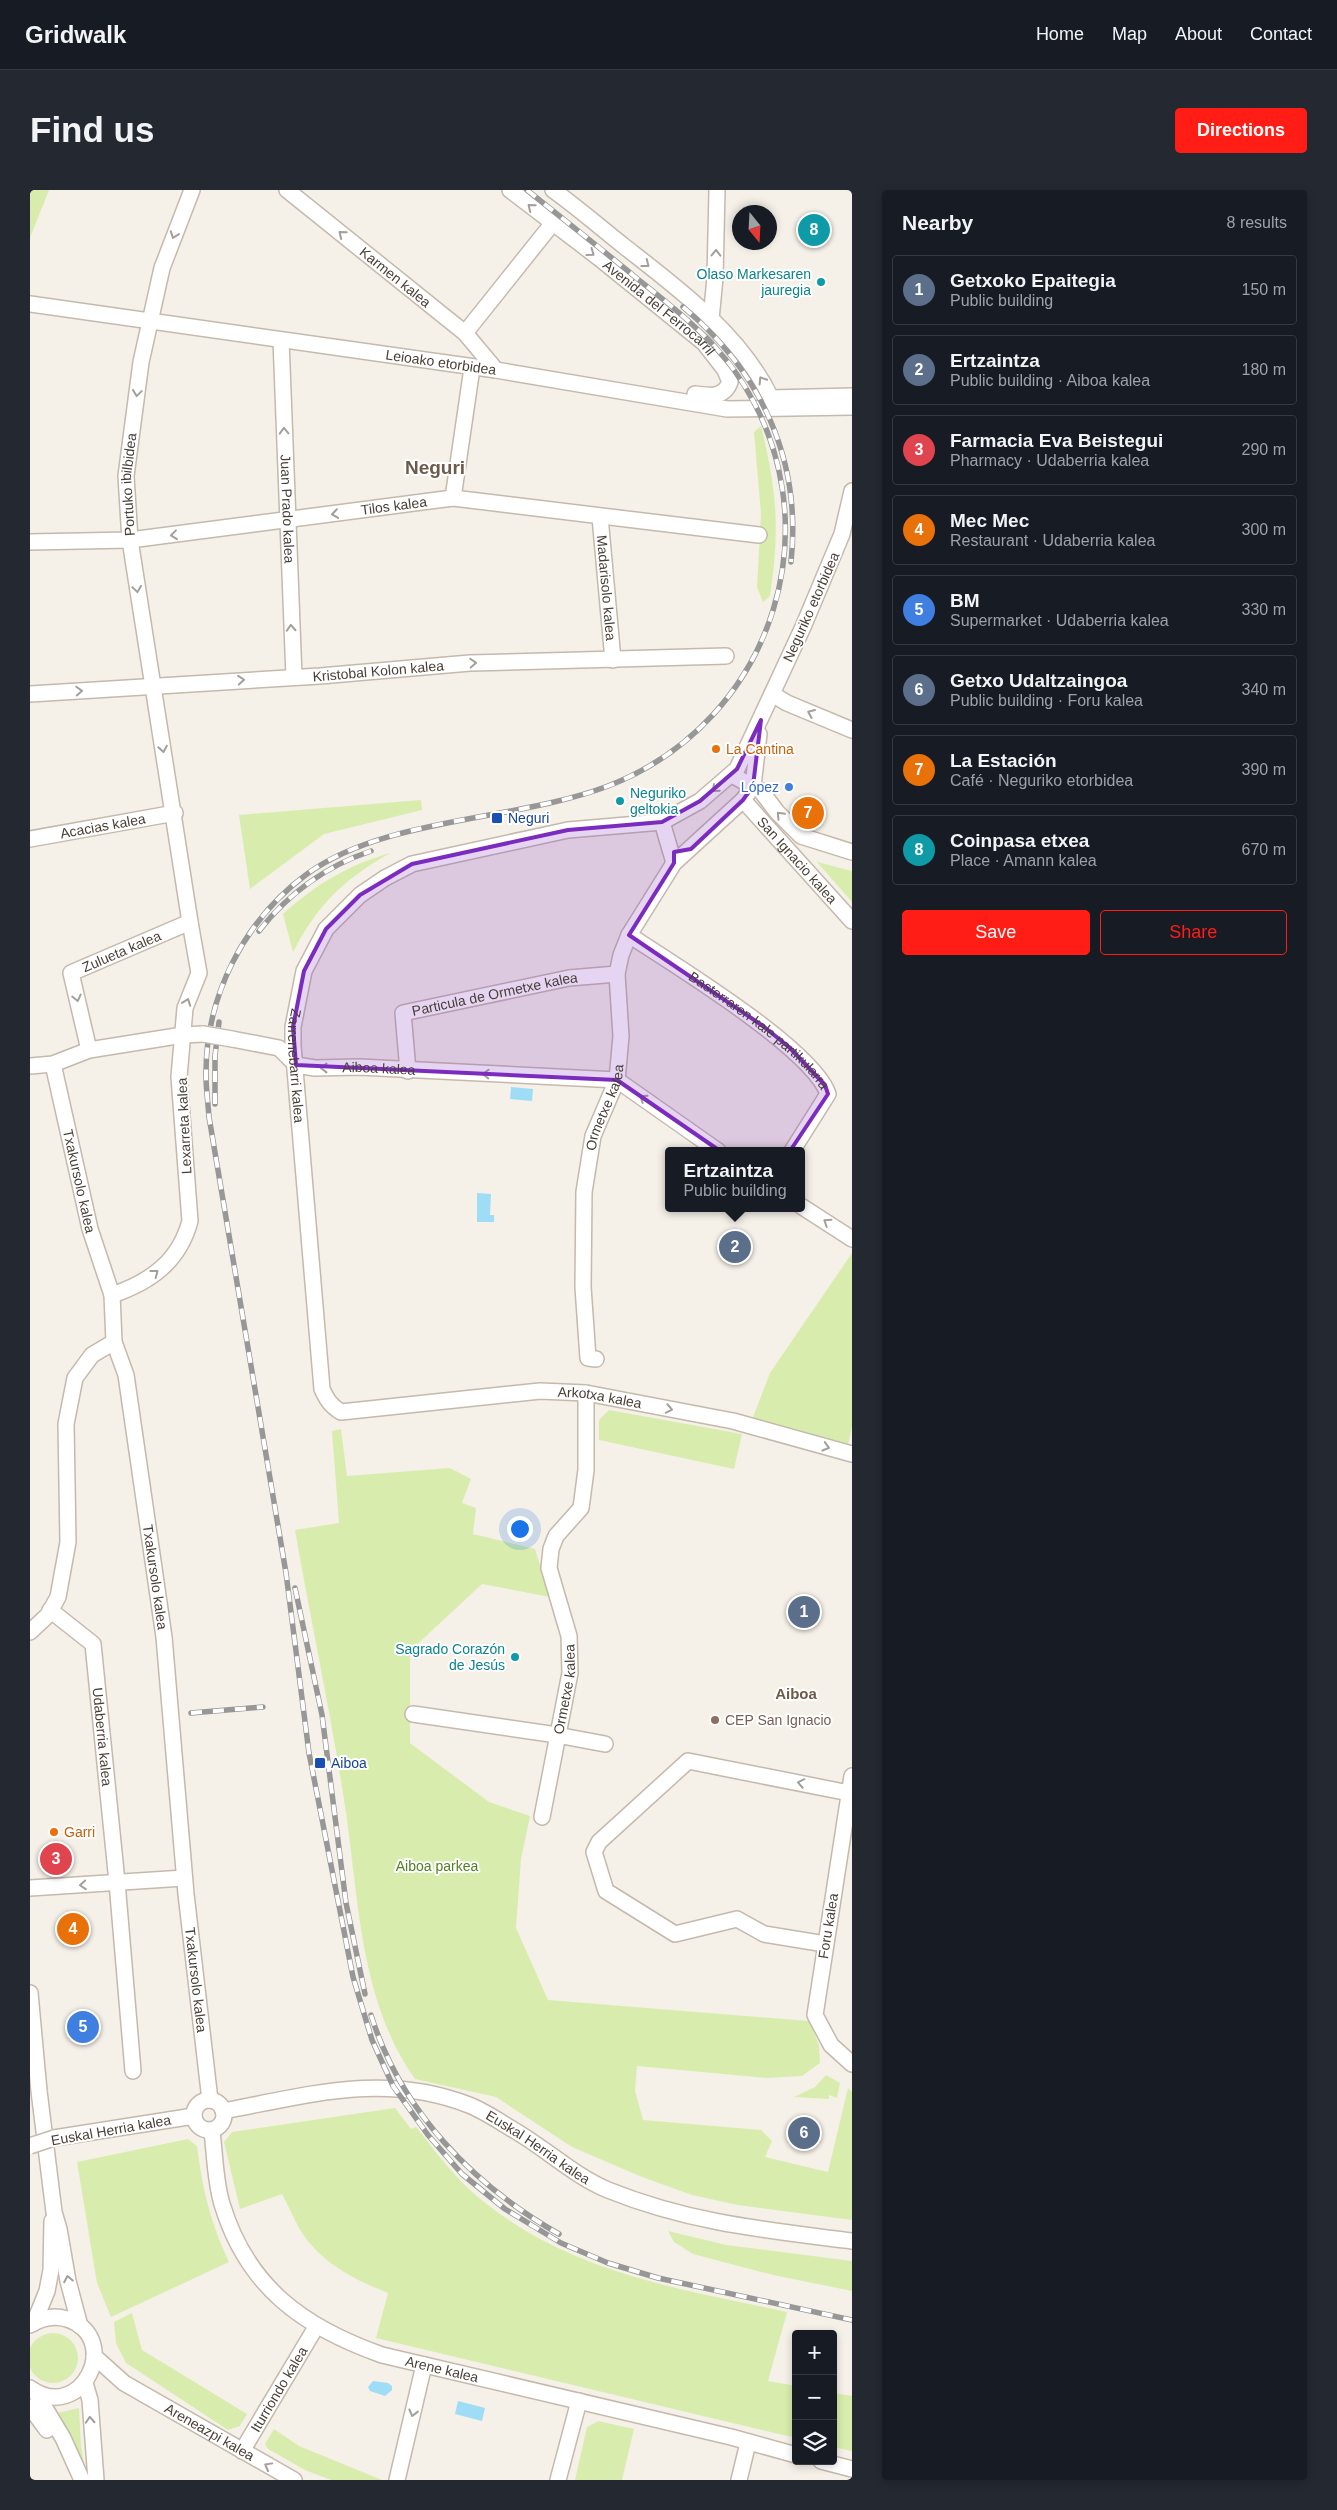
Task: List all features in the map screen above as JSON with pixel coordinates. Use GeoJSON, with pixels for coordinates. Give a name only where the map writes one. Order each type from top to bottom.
{"type":"FeatureCollection","features":[{"type":"Feature","properties":{"kind":"street","name":"Portuko ibilbidea"},"geometry":{"type":"LineString","coordinates":[[189,922],[174,813],[152,687],[130,540],[126,476],[141,362],[162,268],[192,190]]}},
{"type":"Feature","properties":{"kind":"street","name":"Karmen kalea"},"geometry":{"type":"LineString","coordinates":[[287,190],[465,333],[496,370]]}},
{"type":"Feature","properties":{"kind":"street","name":"Avenida del Ferrocarril"},"geometry":{"type":"LineString","coordinates":[[510,190],[552,224],[599,258],[704,343],[729,378],[727,389],[714,396],[667,390],[660,392],[654,397]]}},
{"type":"Feature","properties":{"kind":"street"},"geometry":{"type":"LineString","coordinates":[[553,190],[574,197],[711,319],[746,358],[771,398],[852,396]]}},
{"type":"Feature","properties":{"kind":"street"},"geometry":{"type":"LineString","coordinates":[[711,319],[715,278],[717,190]]}},
{"type":"Feature","properties":{"kind":"street"},"geometry":{"type":"LineString","coordinates":[[465,333],[552,224]]}},
{"type":"Feature","properties":{"kind":"street","name":"Leioako etorbidea"},"geometry":{"type":"LineString","coordinates":[[30,304],[496,370],[727,409],[852,407]]}},
{"type":"Feature","properties":{"kind":"street","name":"Juan Prado kalea"},"geometry":{"type":"LineString","coordinates":[[281,340],[286,520],[294,677]]}},
{"type":"Feature","properties":{"kind":"street"},"geometry":{"type":"LineString","coordinates":[[453,498],[472,368]]}},
{"type":"Feature","properties":{"kind":"street","name":"Neguriko etorbidea"},"geometry":{"type":"LineString","coordinates":[[662,822],[700,801],[737,769],[761,720],[842,534],[852,491]]}},
{"type":"Feature","properties":{"kind":"street","name":"Tilos kalea"},"geometry":{"type":"LineString","coordinates":[[30,542],[130,540],[453,498],[759,535]]}},
{"type":"Feature","properties":{"kind":"street","name":"Madarisolo kalea"},"geometry":{"type":"LineString","coordinates":[[600,517],[613,660]]}},
{"type":"Feature","properties":{"kind":"street","name":"Kristobal Kolon kalea"},"geometry":{"type":"LineString","coordinates":[[30,694],[294,677],[470,663],[726,656]]}},
{"type":"Feature","properties":{"kind":"street"},"geometry":{"type":"LineString","coordinates":[[772,694],[787,703],[852,730]]}},
{"type":"Feature","properties":{"kind":"street","name":"Neguriko etorbidea"},"geometry":{"type":"LineString","coordinates":[[674,863],[743,800],[753,786],[761,720]]}},
{"type":"Feature","properties":{"kind":"street"},"geometry":{"type":"LineString","coordinates":[[732,774],[761,791],[777,812],[801,836],[852,852]]}},
{"type":"Feature","properties":{"kind":"street","name":"San Ignacio kalea"},"geometry":{"type":"LineString","coordinates":[[743,800],[852,921]]}},
{"type":"Feature","properties":{"kind":"street","name":"Acacias kalea"},"geometry":{"type":"LineString","coordinates":[[30,839],[174,813]]}},
{"type":"Feature","properties":{"kind":"street"},"geometry":{"type":"LineString","coordinates":[[662,822],[674,863]]}},
{"type":"Feature","properties":{"kind":"street","name":"Zarrenebarri kalea"},"geometry":{"type":"LineString","coordinates":[[341,1412],[328,1402],[322,1390],[293,1027],[304,971],[326,929],[360,896],[385,878],[412,864],[568,830],[662,822]]}},
{"type":"Feature","properties":{"kind":"street"},"geometry":{"type":"LineString","coordinates":[[670,845],[681,850],[691,849]]}},
{"type":"Feature","properties":{"kind":"street","name":"Ormetxe kalea"},"geometry":{"type":"LineString","coordinates":[[596,1359],[588,1358],[586,1339],[583,1287],[584,1192],[593,1136],[617,1080],[621,1036],[617,974],[620,955],[629,935],[674,863]]}},
{"type":"Feature","properties":{"kind":"street","name":"Lexarreta kalea"},"geometry":{"type":"LineString","coordinates":[[112,1294],[127,1290],[156,1273],[175,1254],[185,1240],[190,1221],[179,1077],[185,1008],[198,973],[189,922]]}},
{"type":"Feature","properties":{"kind":"street","name":"Zulueta kalea"},"geometry":{"type":"LineString","coordinates":[[90,1050],[71,973],[189,922]]}},
{"type":"Feature","properties":{"kind":"street","name":"Basterraren kale partikularra"},"geometry":{"type":"LineString","coordinates":[[629,935],[762,1026],[789,1047],[825,1086],[828,1094],[821,1108],[795,1147]]}},
{"type":"Feature","properties":{"kind":"street","name":"Particula de Ormetxe kalea"},"geometry":{"type":"LineString","coordinates":[[408,1071],[403,1013],[569,978],[617,974]]}},
{"type":"Feature","properties":{"kind":"street"},"geometry":{"type":"LineString","coordinates":[[30,1066],[52,1064],[90,1050],[183,1035],[203,1034],[279,1048],[296,1064]]}},
{"type":"Feature","properties":{"kind":"street","name":"Txakursolo kalea"},"geometry":{"type":"LineString","coordinates":[[52,1064],[90,1229],[112,1294],[114,1342],[126,1375],[164,1637],[184,1878],[210,2100]]}},
{"type":"Feature","properties":{"kind":"street","name":"Aiboa kalea"},"geometry":{"type":"LineString","coordinates":[[296,1064],[316,1068],[359,1068],[617,1080]]}},
{"type":"Feature","properties":{"kind":"street"},"geometry":{"type":"LineString","coordinates":[[617,1080],[712,1147]]}},
{"type":"Feature","properties":{"kind":"street"},"geometry":{"type":"LineString","coordinates":[[805,1209],[852,1239]]}},
{"type":"Feature","properties":{"kind":"street"},"geometry":{"type":"LineString","coordinates":[[31,1631],[50,1610],[58,1597],[68,1542],[66,1424],[75,1378],[92,1356],[114,1342]]}},
{"type":"Feature","properties":{"kind":"street","name":"Arkotxa kalea"},"geometry":{"type":"LineString","coordinates":[[341,1412],[540,1391],[586,1393],[733,1421],[852,1454]]}},
{"type":"Feature","properties":{"kind":"street","name":"Ormetxe kalea"},"geometry":{"type":"LineString","coordinates":[[542,1816],[570,1673],[569,1636],[549,1568],[551,1549],[556,1536],[581,1508],[586,1470],[586,1393]]}},
{"type":"Feature","properties":{"kind":"street","name":"Udaberria kalea"},"geometry":{"type":"LineString","coordinates":[[50,1610],[93,1644],[117,1882],[133,2071]]}},
{"type":"Feature","properties":{"kind":"street"},"geometry":{"type":"LineString","coordinates":[[413,1714],[605,1744]]}},
{"type":"Feature","properties":{"kind":"street"},"geometry":{"type":"LineString","coordinates":[[826,1944],[764,1934],[737,1918],[675,1934],[606,1891],[594,1852],[599,1842],[688,1761],[849,1793]]}},
{"type":"Feature","properties":{"kind":"street","name":"Foru kalea"},"geometry":{"type":"LineString","coordinates":[[852,1777],[815,2015],[831,2045],[852,2064]]}},
{"type":"Feature","properties":{"kind":"street"},"geometry":{"type":"LineString","coordinates":[[30,1888],[184,1878]]}},
{"type":"Feature","properties":{"kind":"street"},"geometry":{"type":"LineString","coordinates":[[30,1993],[39,2091],[54,2212],[47,2291],[32,2324]]}},
{"type":"Feature","properties":{"kind":"street","name":"Euskal Herria kalea"},"geometry":{"type":"LineString","coordinates":[[223,2110],[328,2092],[370,2087],[403,2088],[436,2094],[480,2110],[606,2189],[678,2214],[729,2226],[852,2241]]}},
{"type":"Feature","properties":{"kind":"street"},"geometry":{"type":"LineString","coordinates":[[210,2100],[219,2104],[223,2110],[223,2122],[212,2132],[197,2125],[194,2116],[196,2106],[210,2100]]}},
{"type":"Feature","properties":{"kind":"street","name":"Euskal Herria kalea"},"geometry":{"type":"LineString","coordinates":[[30,2146],[54,2138],[194,2116]]}},
{"type":"Feature","properties":{"kind":"street","name":"Arene kalea"},"geometry":{"type":"LineString","coordinates":[[212,2132],[222,2203],[235,2238],[260,2278],[279,2298],[316,2327],[355,2346],[424,2365],[792,2454]]}},
{"type":"Feature","properties":{"kind":"street"},"geometry":{"type":"LineString","coordinates":[[30,2140],[54,2138]]}},
{"type":"Feature","properties":{"kind":"street"},"geometry":{"type":"LineString","coordinates":[[54,2212],[60,2229],[68,2282],[80,2326]]}},
{"type":"Feature","properties":{"kind":"street"},"geometry":{"type":"LineString","coordinates":[[32,2324],[52,2317],[62,2318],[80,2326],[87,2334],[94,2356],[87,2379],[96,2480]]}},
{"type":"Feature","properties":{"kind":"street","name":"Iturriondo kalea"},"geometry":{"type":"LineString","coordinates":[[242,2451],[316,2327]]}},
{"type":"Feature","properties":{"kind":"street","name":"Areneazpi kalea"},"geometry":{"type":"LineString","coordinates":[[94,2356],[124,2383],[294,2480]]}},
{"type":"Feature","properties":{"kind":"street"},"geometry":{"type":"LineString","coordinates":[[396,2480],[424,2365]]}},
{"type":"Feature","properties":{"kind":"street"},"geometry":{"type":"LineString","coordinates":[[33,2390],[46,2396],[67,2395],[87,2379]]}},
{"type":"Feature","properties":{"kind":"street","name":"Areneazpi kalea"},"geometry":{"type":"LineString","coordinates":[[87,2379],[124,2383]]}},
{"type":"Feature","properties":{"kind":"street"},"geometry":{"type":"LineString","coordinates":[[33,2390],[63,2438],[82,2480]]}},
{"type":"Feature","properties":{"kind":"street"},"geometry":{"type":"LineString","coordinates":[[558,2480],[579,2401]]}},
{"type":"Feature","properties":{"kind":"street"},"geometry":{"type":"LineString","coordinates":[[30,2407],[60,2452],[75,2480]]}},
{"type":"Feature","properties":{"kind":"street"},"geometry":{"type":"LineString","coordinates":[[739,2480],[748,2443]]}},
{"type":"Feature","properties":{"kind":"street"},"geometry":{"type":"LineString","coordinates":[[836,2465],[852,2469]]}},
{"type":"Feature","properties":{"kind":"highlighted area"},"geometry":{"type":"Polygon","coordinates":[[[761,720],[753,786],[743,800],[691,849],[674,852],[674,863],[629,935],[763,1026],[789,1047],[825,1085],[828,1094],[768,1184],[617,1080],[296,1065],[293,1027],[304,971],[326,929],[360,895],[412,864],[568,830],[662,822],[700,801],[737,769],[761,720]]]}},
{"type":"Feature","properties":{"kind":"green space"},"geometry":{"type":"Polygon","coordinates":[[[30,190],[49,190],[30,238],[30,190]]]}},
{"type":"Feature","properties":{"kind":"green space"},"geometry":{"type":"Polygon","coordinates":[[[761,426],[774,491],[776,530],[770,596],[763,602],[757,587],[761,514],[754,432],[761,426]]]}},
{"type":"Feature","properties":{"kind":"green space"},"geometry":{"type":"Polygon","coordinates":[[[421,800],[422,810],[324,834],[250,889],[239,815],[421,800]]]}},
{"type":"Feature","properties":{"kind":"green space"},"geometry":{"type":"Polygon","coordinates":[[[390,853],[358,873],[333,895],[312,920],[293,952],[283,914],[307,894],[333,877],[360,864],[390,853]]]}},
{"type":"Feature","properties":{"kind":"green space"},"geometry":{"type":"Polygon","coordinates":[[[817,862],[852,871],[852,902],[817,862]]]}},
{"type":"Feature","properties":{"kind":"green space"},"geometry":{"type":"Polygon","coordinates":[[[852,1253],[852,1427],[847,1449],[750,1425],[770,1373],[852,1253]]]}},
{"type":"Feature","properties":{"kind":"green space"},"geometry":{"type":"Polygon","coordinates":[[[609,1410],[742,1434],[734,1469],[599,1440],[599,1420],[609,1410]]]}},
{"type":"Feature","properties":{"kind":"green space","name":"Aiboa parkea"},"geometry":{"type":"Polygon","coordinates":[[[341,1429],[347,1476],[450,1468],[471,1479],[462,1503],[476,1508],[473,1534],[535,1549],[550,1597],[482,1584],[410,1651],[410,1743],[489,1802],[530,1816],[521,1859],[516,1928],[548,2000],[809,2021],[819,2045],[820,2063],[802,2076],[766,2078],[637,2066],[635,2091],[643,2120],[761,2130],[772,2141],[765,2157],[828,2172],[848,2088],[852,2092],[852,2220],[738,2205],[692,2195],[642,2177],[572,2147],[496,2097],[415,2079],[396,2048],[382,2016],[364,1947],[345,1806],[295,1530],[339,1523],[332,1431],[341,1429]]]}},
{"type":"Feature","properties":{"kind":"green space"},"geometry":{"type":"Polygon","coordinates":[[[826,2075],[840,2083],[837,2098],[829,2095],[829,2099],[794,2097],[815,2087],[826,2075]]]}},
{"type":"Feature","properties":{"kind":"green space"},"geometry":{"type":"Polygon","coordinates":[[[395,2108],[411,2129],[416,2127],[453,2172],[478,2197],[513,2223],[549,2244],[625,2274],[705,2295],[787,2312],[768,2381],[792,2385],[792,2437],[376,2338],[388,2293],[362,2282],[338,2268],[316,2251],[299,2228],[282,2194],[240,2209],[224,2142],[232,2132],[395,2108]]]}},
{"type":"Feature","properties":{"kind":"green space"},"geometry":{"type":"Polygon","coordinates":[[[188,2139],[197,2146],[208,2205],[229,2262],[111,2317],[97,2283],[77,2162],[188,2139]]]}},
{"type":"Feature","properties":{"kind":"green space"},"geometry":{"type":"Polygon","coordinates":[[[668,2231],[726,2245],[852,2261],[852,2291],[773,2275],[693,2254],[674,2242],[668,2231]]]}},
{"type":"Feature","properties":{"kind":"green space"},"geometry":{"type":"Polygon","coordinates":[[[132,2313],[142,2350],[247,2414],[240,2426],[228,2430],[126,2363],[116,2343],[114,2322],[132,2313]]]}},
{"type":"Feature","properties":{"kind":"green space"},"geometry":{"type":"Polygon","coordinates":[[[53,2333],[71,2340],[78,2358],[71,2376],[53,2383],[35,2376],[28,2358],[35,2340],[53,2333]]]}},
{"type":"Feature","properties":{"kind":"green space"},"geometry":{"type":"Polygon","coordinates":[[[837,2394],[852,2396],[852,2451],[837,2448],[837,2394]]]}},
{"type":"Feature","properties":{"kind":"green space"},"geometry":{"type":"Polygon","coordinates":[[[79,2408],[81,2445],[85,2470],[58,2413],[79,2408]]]}},
{"type":"Feature","properties":{"kind":"green space"},"geometry":{"type":"Polygon","coordinates":[[[598,2421],[634,2429],[622,2480],[575,2480],[587,2427],[598,2421]]]}},
{"type":"Feature","properties":{"kind":"green space"},"geometry":{"type":"Polygon","coordinates":[[[274,2429],[299,2446],[382,2480],[331,2480],[305,2470],[268,2449],[265,2444],[274,2429]]]}},
{"type":"Feature","properties":{"kind":"water"},"geometry":{"type":"Polygon","coordinates":[[[511,1087],[533,1089],[532,1101],[510,1099],[511,1087]]]}},
{"type":"Feature","properties":{"kind":"water"},"geometry":{"type":"Polygon","coordinates":[[[477,1193],[491,1194],[490,1215],[494,1215],[494,1222],[477,1222],[477,1193]]]}},
{"type":"Feature","properties":{"kind":"water"},"geometry":{"type":"Polygon","coordinates":[[[373,2381],[388,2383],[392,2386],[392,2390],[385,2396],[370,2391],[368,2387],[373,2381]]]}},
{"type":"Feature","properties":{"kind":"water"},"geometry":{"type":"Polygon","coordinates":[[[458,2401],[485,2408],[482,2421],[455,2414],[458,2401]]]}},
{"type":"Feature","properties":{"kind":"railway"},"geometry":{"type":"LineString","coordinates":[[527,190],[687,320],[712,344],[734,370],[766,428],[782,488],[785,550],[773,609],[749,665],[713,714],[666,756],[608,786],[572,797],[413,830],[374,841],[339,855],[307,874],[285,893],[264,914],[247,937],[232,963],[221,989],[212,1018],[207,1047],[206,1081],[209,1117],[286,1573],[309,1753],[353,1977],[372,2040],[393,2086],[428,2135],[462,2174],[505,2209],[561,2243],[608,2263],[658,2278],[852,2320]]}},
{"type":"Feature","properties":{"kind":"railway"},"geometry":{"type":"LineString","coordinates":[[683,307],[710,332],[734,360],[754,389],[770,421],[782,454],[790,488],[793,524],[791,562]]}},
{"type":"Feature","properties":{"kind":"railway"},"geometry":{"type":"LineString","coordinates":[[259,931],[295,893],[323,873],[354,857],[371,851]]}},
{"type":"Feature","properties":{"kind":"railway"},"geometry":{"type":"LineString","coordinates":[[215,1104],[215,1056],[219,1022]]}},
{"type":"Feature","properties":{"kind":"railway"},"geometry":{"type":"LineString","coordinates":[[295,1588],[322,1715],[346,1903],[365,1994]]}},
{"type":"Feature","properties":{"kind":"railway"},"geometry":{"type":"LineString","coordinates":[[191,1713],[263,1707]]}},
{"type":"Feature","properties":{"kind":"railway"},"geometry":{"type":"LineString","coordinates":[[371,2015],[384,2050],[401,2083],[421,2114],[444,2142],[498,2193],[559,2234]]}},
{"type":"Feature","properties":{"kind":"place","name":"Coinpasa etxea"},"geometry":{"type":"Point","coordinates":[814,230]}},
{"type":"Feature","properties":{"kind":"place","name":"Olaso Markesaren jauregia"},"geometry":{"type":"Point","coordinates":[821,282]}},
{"type":"Feature","properties":{"kind":"place","name":"La Cantina"},"geometry":{"type":"Point","coordinates":[716,749]}},
{"type":"Feature","properties":{"kind":"place","name":"López"},"geometry":{"type":"Point","coordinates":[789,787]}},
{"type":"Feature","properties":{"kind":"place","name":"Neguriko geltokia"},"geometry":{"type":"Point","coordinates":[620,801]}},
{"type":"Feature","properties":{"kind":"place","name":"La Estación"},"geometry":{"type":"Point","coordinates":[808,813]}},
{"type":"Feature","properties":{"kind":"place","name":"Neguri"},"geometry":{"type":"Point","coordinates":[497,818]}},
{"type":"Feature","properties":{"kind":"place","name":"Ertzaintza"},"geometry":{"type":"Point","coordinates":[735,1247]}},
{"type":"Feature","properties":{"kind":"place","name":"Getxoko Epaitegia"},"geometry":{"type":"Point","coordinates":[804,1612]}},
{"type":"Feature","properties":{"kind":"place","name":"Sagrado Corazón de Jesús"},"geometry":{"type":"Point","coordinates":[515,1657]}},
{"type":"Feature","properties":{"kind":"place","name":"CEP San Ignacio"},"geometry":{"type":"Point","coordinates":[715,1720]}},
{"type":"Feature","properties":{"kind":"place","name":"Aiboa"},"geometry":{"type":"Point","coordinates":[320,1763]}},
{"type":"Feature","properties":{"kind":"place","name":"Garri"},"geometry":{"type":"Point","coordinates":[54,1832]}},
{"type":"Feature","properties":{"kind":"place","name":"Farmacia Eva Beistegui"},"geometry":{"type":"Point","coordinates":[56,1859]}},
{"type":"Feature","properties":{"kind":"place","name":"Mec Mec"},"geometry":{"type":"Point","coordinates":[73,1929]}},
{"type":"Feature","properties":{"kind":"place","name":"BM"},"geometry":{"type":"Point","coordinates":[83,2027]}},
{"type":"Feature","properties":{"kind":"place","name":"Getxo Udaltzaingoa"},"geometry":{"type":"Point","coordinates":[804,2133]}},
{"type":"Feature","properties":{"kind":"district","name":"Neguri"},"geometry":{"type":"Point","coordinates":[435,467]}},
{"type":"Feature","properties":{"kind":"district","name":"Aiboa"},"geometry":{"type":"Point","coordinates":[796,1694]}}]}
